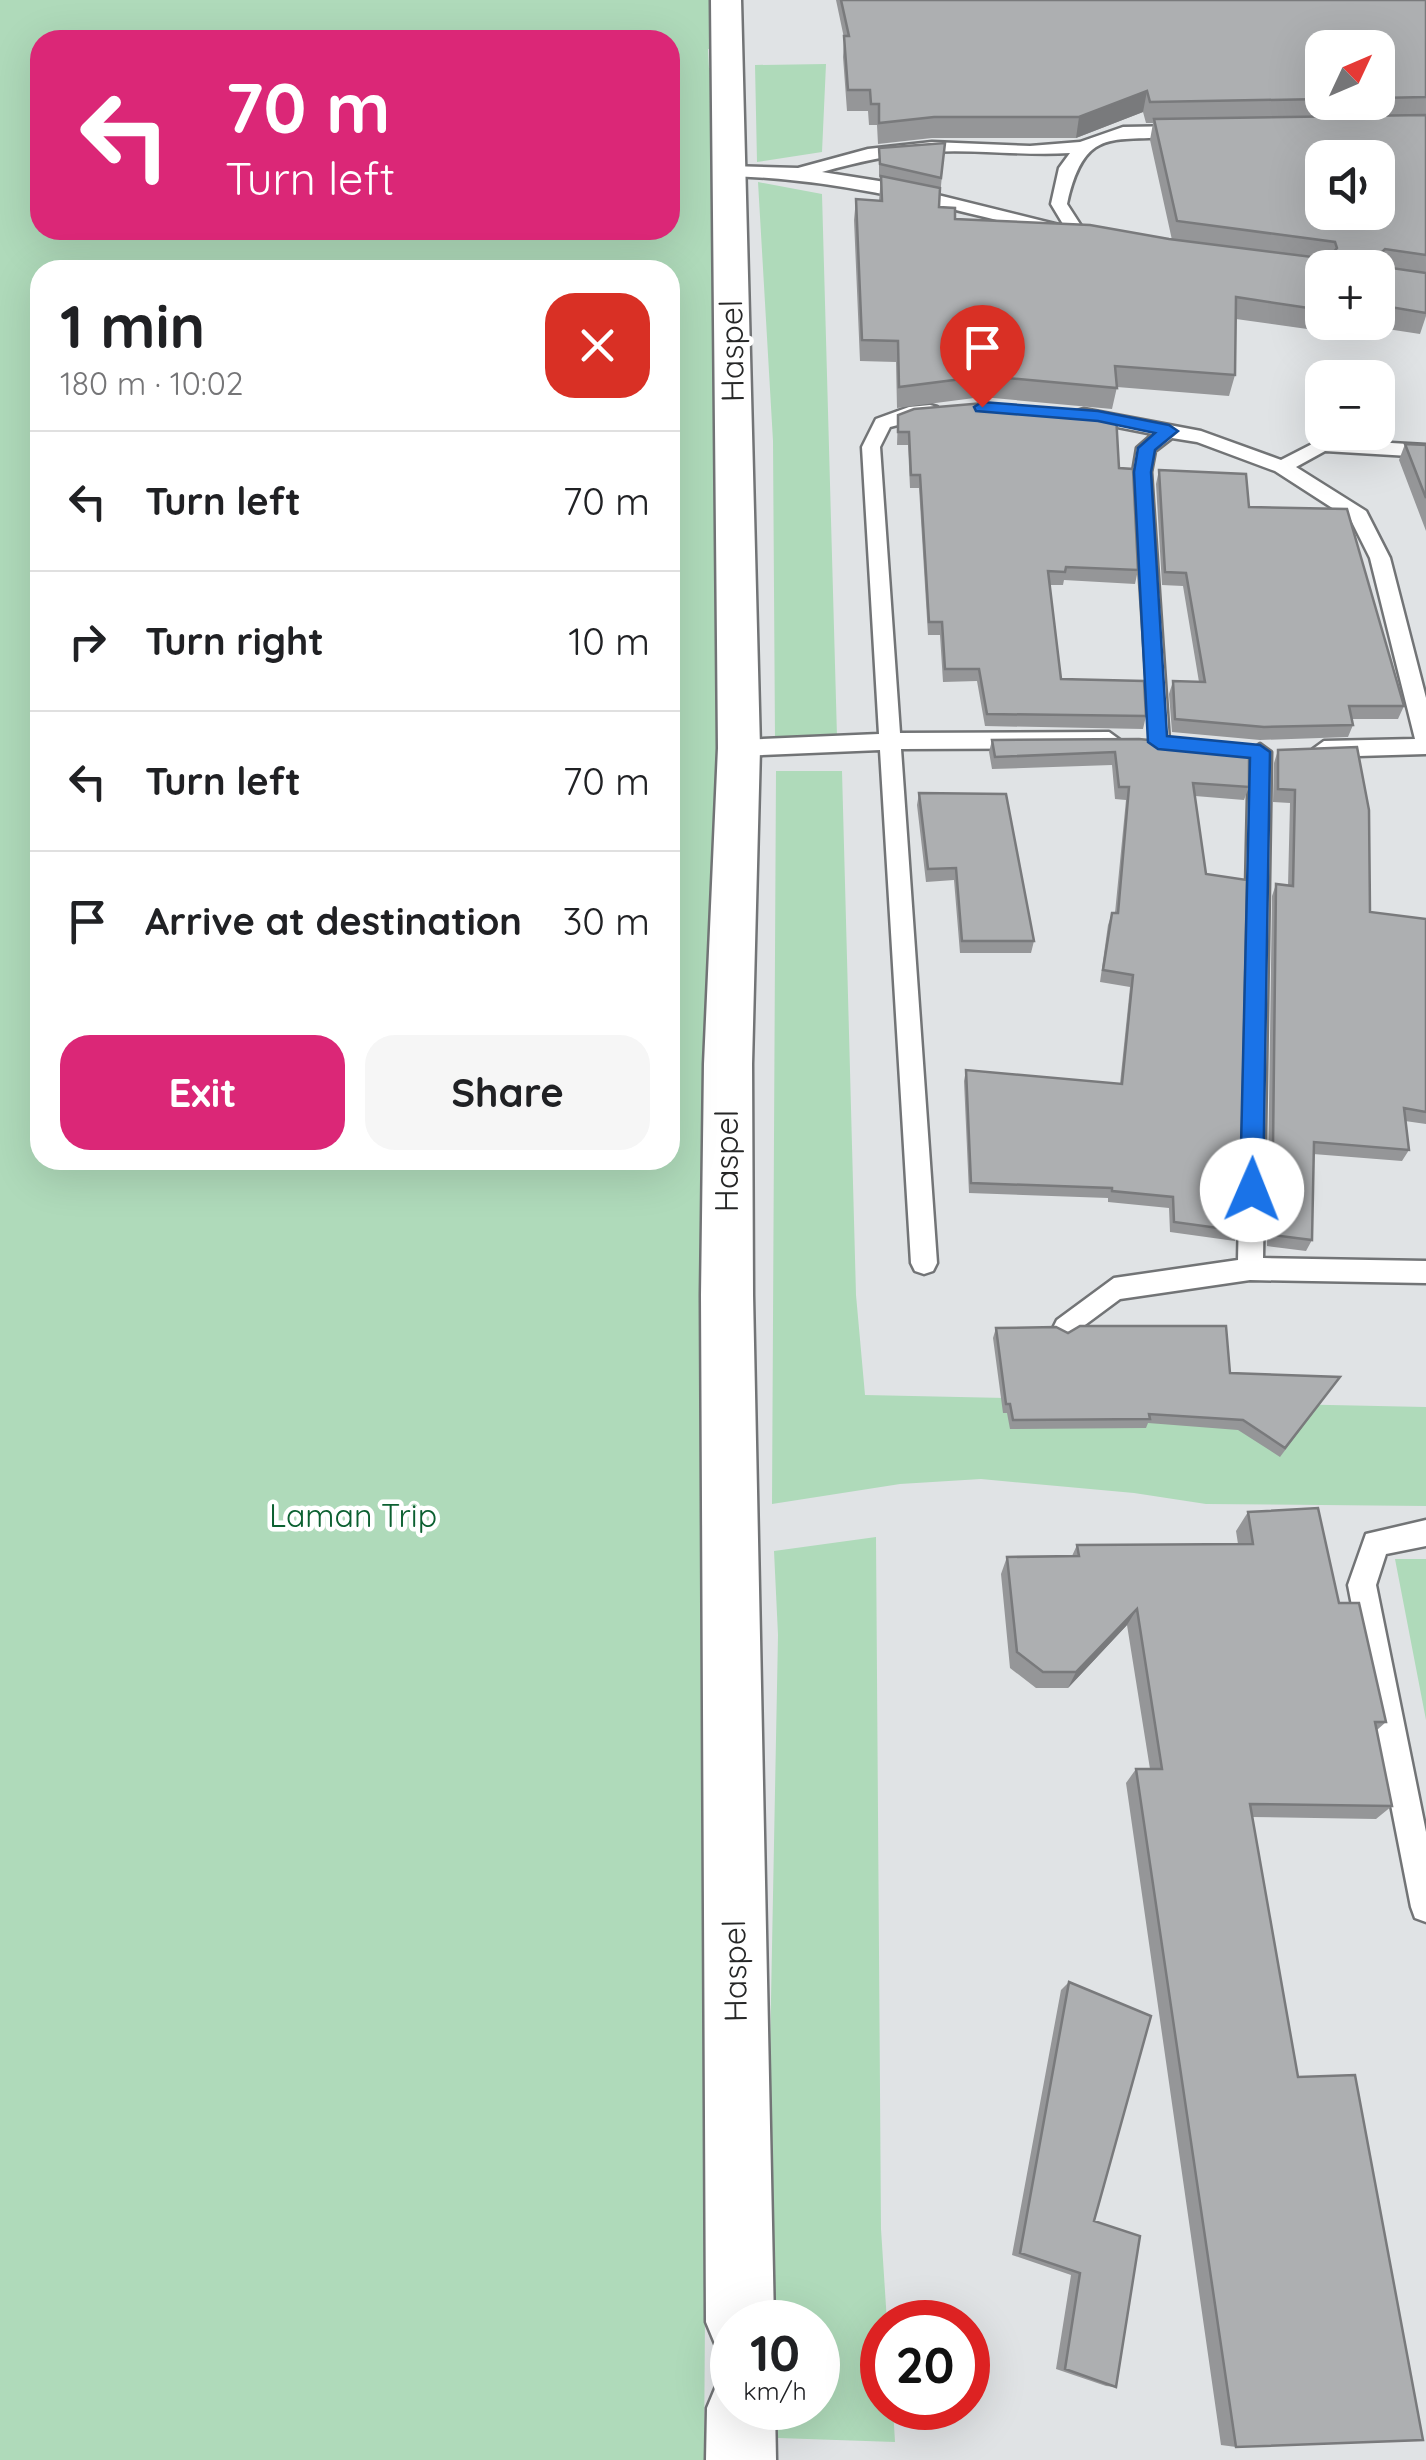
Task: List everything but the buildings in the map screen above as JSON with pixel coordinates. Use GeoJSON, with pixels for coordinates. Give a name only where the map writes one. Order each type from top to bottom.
{"type":"FeatureCollection","features":[{"type":"Feature","properties":{"kind":"street","name":"Haspel"},"geometry":{"type":"LineString","coordinates":[[726,0],[740,748],[728,1064],[727,1295],[740,2300]]}},
{"type":"Feature","properties":{"kind":"street"},"geometry":{"type":"LineString","coordinates":[[741,2430],[742,2460]]}},
{"type":"Feature","properties":{"kind":"lane"},"geometry":{"type":"LineString","coordinates":[[799,173],[868,154],[932,147],[1030,152],[1082,147],[1123,132],[1199,130]]}},
{"type":"Feature","properties":{"kind":"lane"},"geometry":{"type":"LineString","coordinates":[[729,171],[799,173],[885,187],[1085,236],[1058,204],[1067,168],[1082,147]]}},
{"type":"Feature","properties":{"kind":"lane"},"geometry":{"type":"LineString","coordinates":[[924,1263],[871,447],[882,424],[909,413],[946,410]]}},
{"type":"Feature","properties":{"kind":"lane"},"geometry":{"type":"LineString","coordinates":[[1060,413],[1098,416],[1201,437],[1282,467],[1359,516],[1380,558],[1426,742],[1270,751],[1250,1270]]}},
{"type":"Feature","properties":{"kind":"lane"},"geometry":{"type":"LineString","coordinates":[[740,748],[972,738],[1166,743],[1142,472],[1146,448],[1169,431]]}},
{"type":"Feature","properties":{"kind":"lane"},"geometry":{"type":"LineString","coordinates":[[1282,467],[1322,445],[1426,451]]}},
{"type":"Feature","properties":{"kind":"lane"},"geometry":{"type":"LineString","coordinates":[[1066,1328],[1114,1289],[1250,1270],[1426,1272]]}},
{"type":"Feature","properties":{"kind":"lane"},"geometry":{"type":"LineString","coordinates":[[1426,1533],[1376,1542],[1362,1585],[1426,1908]]}},
{"type":"Feature","properties":{"kind":"green space","name":"Laman Trip"},"geometry":{"type":"Polygon","coordinates":[[[0,0],[716,0],[716,49],[708,49],[709,68],[716,69],[723,497],[715,866],[704,2460],[0,2460],[0,0]]]}},
{"type":"Feature","properties":{"kind":"green space"},"geometry":{"type":"Polygon","coordinates":[[[826,64],[822,152],[757,162],[755,65],[826,64]]]}},
{"type":"Feature","properties":{"kind":"green space"},"geometry":{"type":"Polygon","coordinates":[[[758,182],[822,194],[837,737],[775,738],[773,441],[758,182]]]}},
{"type":"Feature","properties":{"kind":"green space"},"geometry":{"type":"Polygon","coordinates":[[[776,771],[842,771],[856,1295],[865,1395],[1426,1407],[1426,1506],[1206,1504],[981,1479],[900,1484],[772,1504],[776,771]]]}},
{"type":"Feature","properties":{"kind":"green space"},"geometry":{"type":"Polygon","coordinates":[[[876,1537],[881,2229],[886,2300],[860,2300],[860,2430],[894,2430],[895,2442],[778,2438],[778,2430],[840,2430],[840,2300],[774,2300],[769,2104],[778,1635],[774,1551],[876,1537]]]}},
{"type":"Feature","properties":{"kind":"green space"},"geometry":{"type":"Polygon","coordinates":[[[1395,1559],[1426,1559],[1426,1720],[1395,1559]]]}},
{"type":"Feature","properties":{"kind":"route"},"geometry":{"type":"LineString","coordinates":[[982,407],[1098,416],[1169,431],[1146,448],[1142,472],[1158,742],[1260,752],[1252,1190]]}}]}
